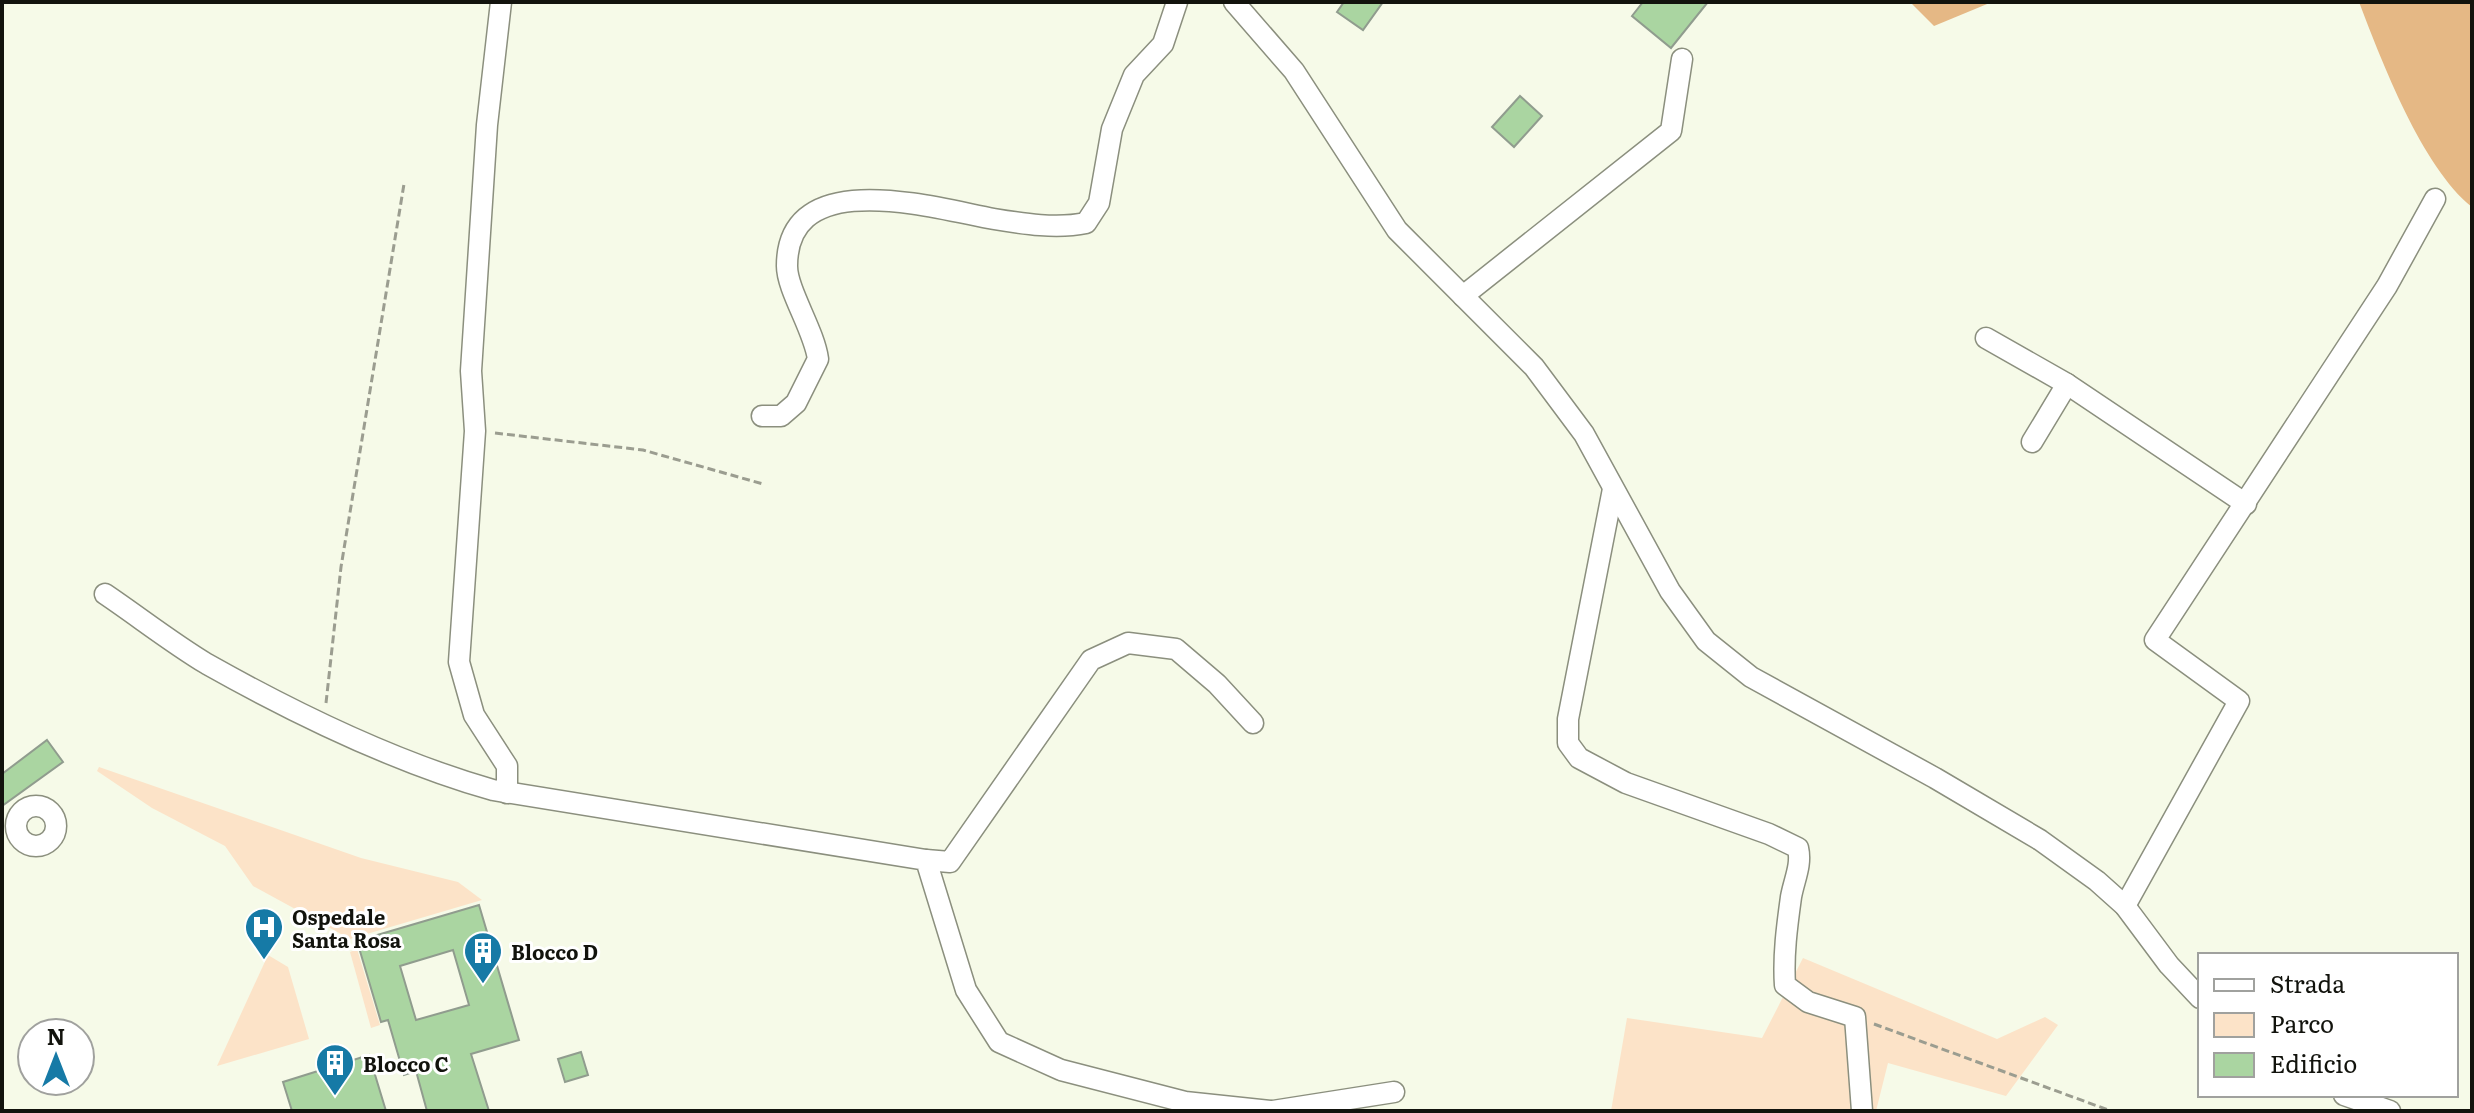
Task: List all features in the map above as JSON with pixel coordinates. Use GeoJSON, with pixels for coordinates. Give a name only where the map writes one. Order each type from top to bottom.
{"type":"FeatureCollection","features":[{"type":"Feature","properties":{"kind":"street"},"geometry":{"type":"LineString","coordinates":[[501,2],[487,125],[471,371],[475,431],[459,662],[474,715],[507,766],[507,793]]}},
{"type":"Feature","properties":{"kind":"street"},"geometry":{"type":"LineString","coordinates":[[762,416],[781,416],[796,403],[818,359],[787,268],[791,245],[815,211],[835,203],[870,199],[1021,222],[1069,226],[1086,223],[1099,203],[1112,129],[1134,75],[1163,44],[1177,2]]}},
{"type":"Feature","properties":{"kind":"street"},"geometry":{"type":"LineString","coordinates":[[1234,2],[1294,71],[1397,230],[1534,367],[1584,434],[1670,591],[1706,641],[1751,677],[2040,840],[2097,881],[2125,906],[2169,965],[2198,996]]}},
{"type":"Feature","properties":{"kind":"street"},"geometry":{"type":"LineString","coordinates":[[1463,296],[1671,131],[1682,59]]}},
{"type":"Feature","properties":{"kind":"street"},"geometry":{"type":"LineString","coordinates":[[2125,906],[2239,701],[2155,640],[2382,293],[2435,199]]}},
{"type":"Feature","properties":{"kind":"street"},"geometry":{"type":"LineString","coordinates":[[1986,338],[2067,384],[2246,504]]}},
{"type":"Feature","properties":{"kind":"street"},"geometry":{"type":"LineString","coordinates":[[2032,442],[2067,384]]}},
{"type":"Feature","properties":{"kind":"street"},"geometry":{"type":"LineString","coordinates":[[1613,489],[1568,719],[1568,743],[1579,758],[1626,783],[1769,834],[1798,848],[1801,859],[1792,894],[1784,962],[1785,985],[1808,1002],[1855,1017],[1862,1111]]}},
{"type":"Feature","properties":{"kind":"street"},"geometry":{"type":"LineString","coordinates":[[105,594],[205,663],[324,723],[440,775],[507,793],[926,860],[950,862],[1091,660],[1128,643],[1176,649],[1217,684],[1253,723]]}},
{"type":"Feature","properties":{"kind":"street"},"geometry":{"type":"LineString","coordinates":[[926,860],[966,990],[999,1042],[1061,1070],[1187,1107],[1272,1111],[1394,1092]]}},
{"type":"Feature","properties":{"kind":"street"},"geometry":{"type":"LineString","coordinates":[[2350,1097],[2390,1111]]}},
{"type":"Feature","properties":{"kind":"path"},"geometry":{"type":"LineString","coordinates":[[324,723],[341,567],[404,184]]}},
{"type":"Feature","properties":{"kind":"path"},"geometry":{"type":"LineString","coordinates":[[475,431],[643,450],[763,484]]}},
{"type":"Feature","properties":{"kind":"path"},"geometry":{"type":"LineString","coordinates":[[1855,1017],[2111,1111]]}},
{"type":"Feature","properties":{"kind":"green space"},"geometry":{"type":"Polygon","coordinates":[[[99,767],[361,858],[458,882],[482,900],[343,941],[341,934],[253,886],[225,846],[152,808],[97,771],[99,767]]]}},
{"type":"Feature","properties":{"kind":"green space"},"geometry":{"type":"Polygon","coordinates":[[[357,949],[380,1025],[371,1028],[350,952],[357,949]]]}},
{"type":"Feature","properties":{"kind":"green space"},"geometry":{"type":"Polygon","coordinates":[[[268,955],[288,967],[309,1039],[217,1066],[268,955]]]}},
{"type":"Feature","properties":{"kind":"green space"},"geometry":{"type":"Polygon","coordinates":[[[1803,958],[1997,1039],[2045,1017],[2058,1025],[2006,1096],[1888,1063],[1876,1111],[1611,1111],[1627,1018],[1762,1038],[1803,958]]]}},
{"type":"Feature","properties":{"kind":"shaded area"},"geometry":{"type":"Polygon","coordinates":[[[1910,2],[1992,2],[1934,26],[1910,2]]]}},
{"type":"Feature","properties":{"kind":"shaded area"},"geometry":{"type":"Polygon","coordinates":[[[2359,2],[2472,2],[2472,207],[2436,167],[2420,140],[2392,83],[2359,2]]]}},
{"type":"Feature","properties":{"kind":"building"},"geometry":{"type":"Polygon","coordinates":[[[1344,2],[1383,2],[1363,30],[1337,12],[1344,2]]]}},
{"type":"Feature","properties":{"kind":"building"},"geometry":{"type":"Polygon","coordinates":[[[1643,2],[1708,2],[1671,48],[1632,16],[1643,2]]]}},
{"type":"Feature","properties":{"kind":"building"},"geometry":{"type":"Polygon","coordinates":[[[1520,96],[1542,116],[1514,147],[1492,127],[1520,96]]]}},
{"type":"Feature","properties":{"kind":"building"},"geometry":{"type":"Polygon","coordinates":[[[47,740],[63,762],[2,806],[2,774],[47,740]]]}},
{"type":"Feature","properties":{"kind":"building","name":"Blocco D"},"geometry":{"type":"Polygon","coordinates":[[[479,905],[519,1040],[471,1054],[489,1111],[427,1111],[416,1071],[404,1075],[388,1020],[381,1022],[357,941],[479,905]],[[453,950],[400,966],[416,1020],[469,1005],[453,950]]]}},
{"type":"Feature","properties":{"kind":"building"},"geometry":{"type":"Polygon","coordinates":[[[581,1052],[588,1075],[565,1082],[558,1059],[581,1052]]]}},
{"type":"Feature","properties":{"kind":"building","name":"Blocco C"},"geometry":{"type":"Polygon","coordinates":[[[369,1055],[386,1111],[292,1111],[283,1082],[369,1055]]]}},
{"type":"Feature","properties":{"kind":"place","name":"Ospedale Santa Rosa"},"geometry":{"type":"Point","coordinates":[264,961]}},
{"type":"Feature","properties":{"kind":"place","name":"Blocco D"},"geometry":{"type":"Point","coordinates":[483,985]}},
{"type":"Feature","properties":{"kind":"place","name":"Blocco C"},"geometry":{"type":"Point","coordinates":[335,1097]}}]}
